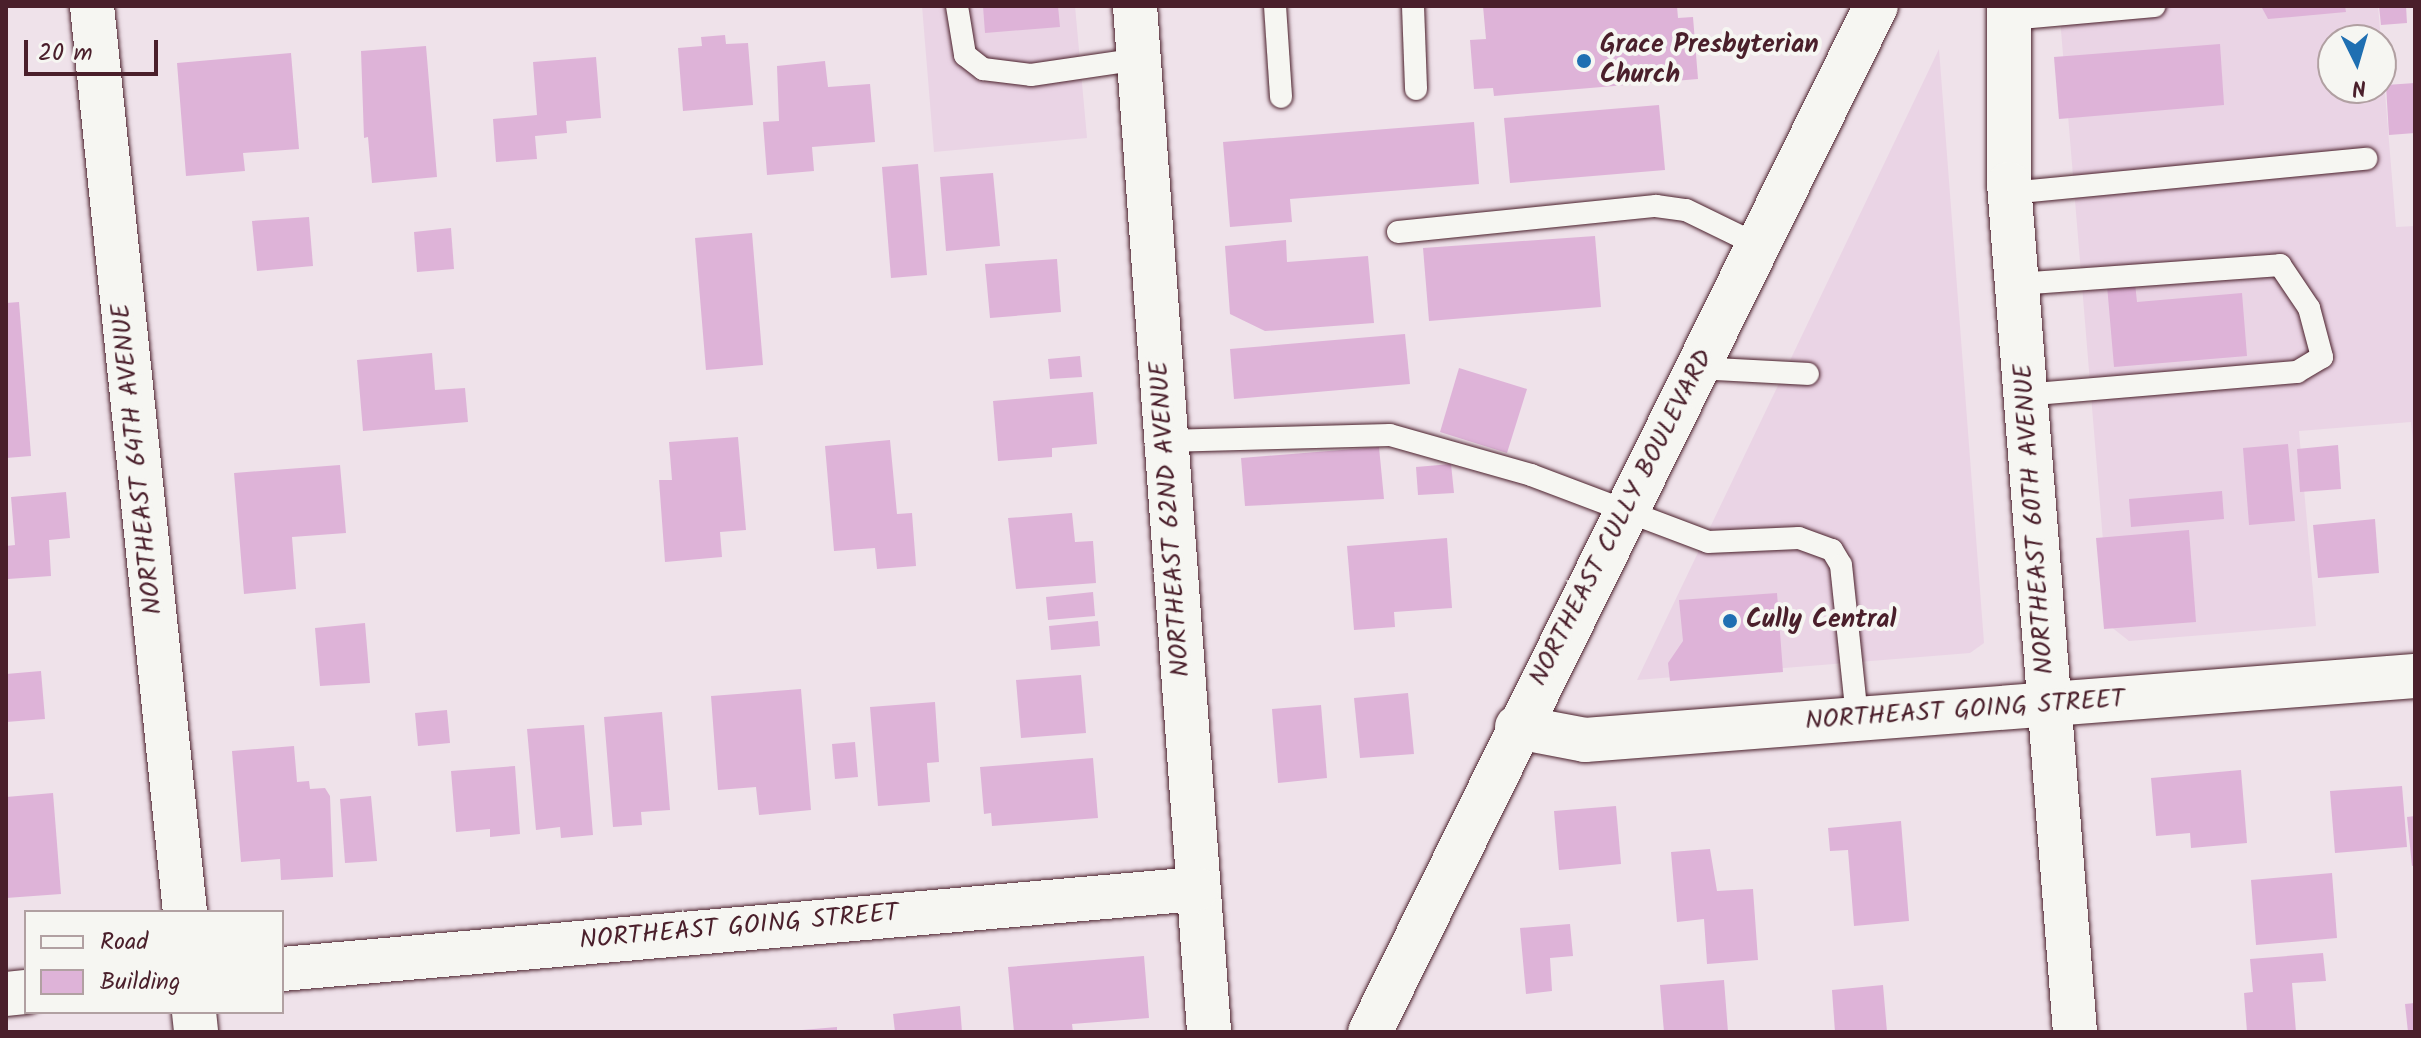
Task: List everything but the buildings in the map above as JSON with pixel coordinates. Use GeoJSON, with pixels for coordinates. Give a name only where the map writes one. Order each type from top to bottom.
{"type":"FeatureCollection","features":[{"type":"Feature","properties":{"kind":"street","name":"NORTHEAST 64TH AVENUE"},"geometry":{"type":"LineString","coordinates":[[92,6],[185,910]]}},
{"type":"Feature","properties":{"kind":"street","name":"NORTHEAST 62ND AVENUE"},"geometry":{"type":"LineString","coordinates":[[1135,6],[1209,1032]]}},
{"type":"Feature","properties":{"kind":"street","name":"NORTHEAST CULLY BOULEVARD"},"geometry":{"type":"LineString","coordinates":[[1379,1029],[1517,727],[1624,509],[1762,247],[1876,6]]}},
{"type":"Feature","properties":{"kind":"street","name":"NORTHEAST 60TH AVENUE"},"geometry":{"type":"LineString","coordinates":[[2009,13],[2010,193],[2075,1032]]}},
{"type":"Feature","properties":{"kind":"street","name":"NORTHEAST GOING STREET"},"geometry":{"type":"LineString","coordinates":[[1517,727],[1585,740],[2415,676]]}},
{"type":"Feature","properties":{"kind":"street","name":"NORTHEAST GOING STREET"},"geometry":{"type":"LineString","coordinates":[[284,969],[1197,889]]}},
{"type":"Feature","properties":{"kind":"lane"},"geometry":{"type":"LineString","coordinates":[[957,6],[965,55],[983,69],[1031,75],[1139,59]]}},
{"type":"Feature","properties":{"kind":"lane"},"geometry":{"type":"LineString","coordinates":[[1275,6],[1281,97]]}},
{"type":"Feature","properties":{"kind":"lane"},"geometry":{"type":"LineString","coordinates":[[1413,6],[1416,89]]}},
{"type":"Feature","properties":{"kind":"lane"},"geometry":{"type":"LineString","coordinates":[[2009,13],[2154,6]]}},
{"type":"Feature","properties":{"kind":"lane"},"geometry":{"type":"LineString","coordinates":[[2010,193],[2366,159]]}},
{"type":"Feature","properties":{"kind":"lane"},"geometry":{"type":"LineString","coordinates":[[1398,232],[1656,206],[1686,210],[1762,247]]}},
{"type":"Feature","properties":{"kind":"lane"},"geometry":{"type":"LineString","coordinates":[[2017,284],[2280,265],[2309,308],[2322,357],[2297,372],[2025,395]]}},
{"type":"Feature","properties":{"kind":"lane"},"geometry":{"type":"LineString","coordinates":[[1698,368],[1808,374]]}},
{"type":"Feature","properties":{"kind":"lane"},"geometry":{"type":"LineString","coordinates":[[1165,441],[1390,435],[1531,475],[1708,542],[1799,538],[1832,550],[1841,565],[1857,718]]}},
{"type":"Feature","properties":{"kind":"shaded area"},"geometry":{"type":"Polygon","coordinates":[[[922,6],[1075,6],[1087,138],[934,152],[922,6]]]}},
{"type":"Feature","properties":{"kind":"shaded area"},"geometry":{"type":"Polygon","coordinates":[[[2059,6],[2378,6],[2380,24],[2317,24],[2317,104],[2386,104],[2396,227],[2415,226],[2415,463],[2411,422],[2299,431],[2316,626],[2129,641],[2110,626],[2059,6]]]}},
{"type":"Feature","properties":{"kind":"shaded area"},"geometry":{"type":"Polygon","coordinates":[[[1939,49],[1984,643],[1970,653],[1637,680],[1939,49]]]}},
{"type":"Feature","properties":{"kind":"place","name":"Grace Presbyterian Church"},"geometry":{"type":"Point","coordinates":[1584,61]}},
{"type":"Feature","properties":{"kind":"place","name":"Cully Central"},"geometry":{"type":"Point","coordinates":[1730,621]}}]}
